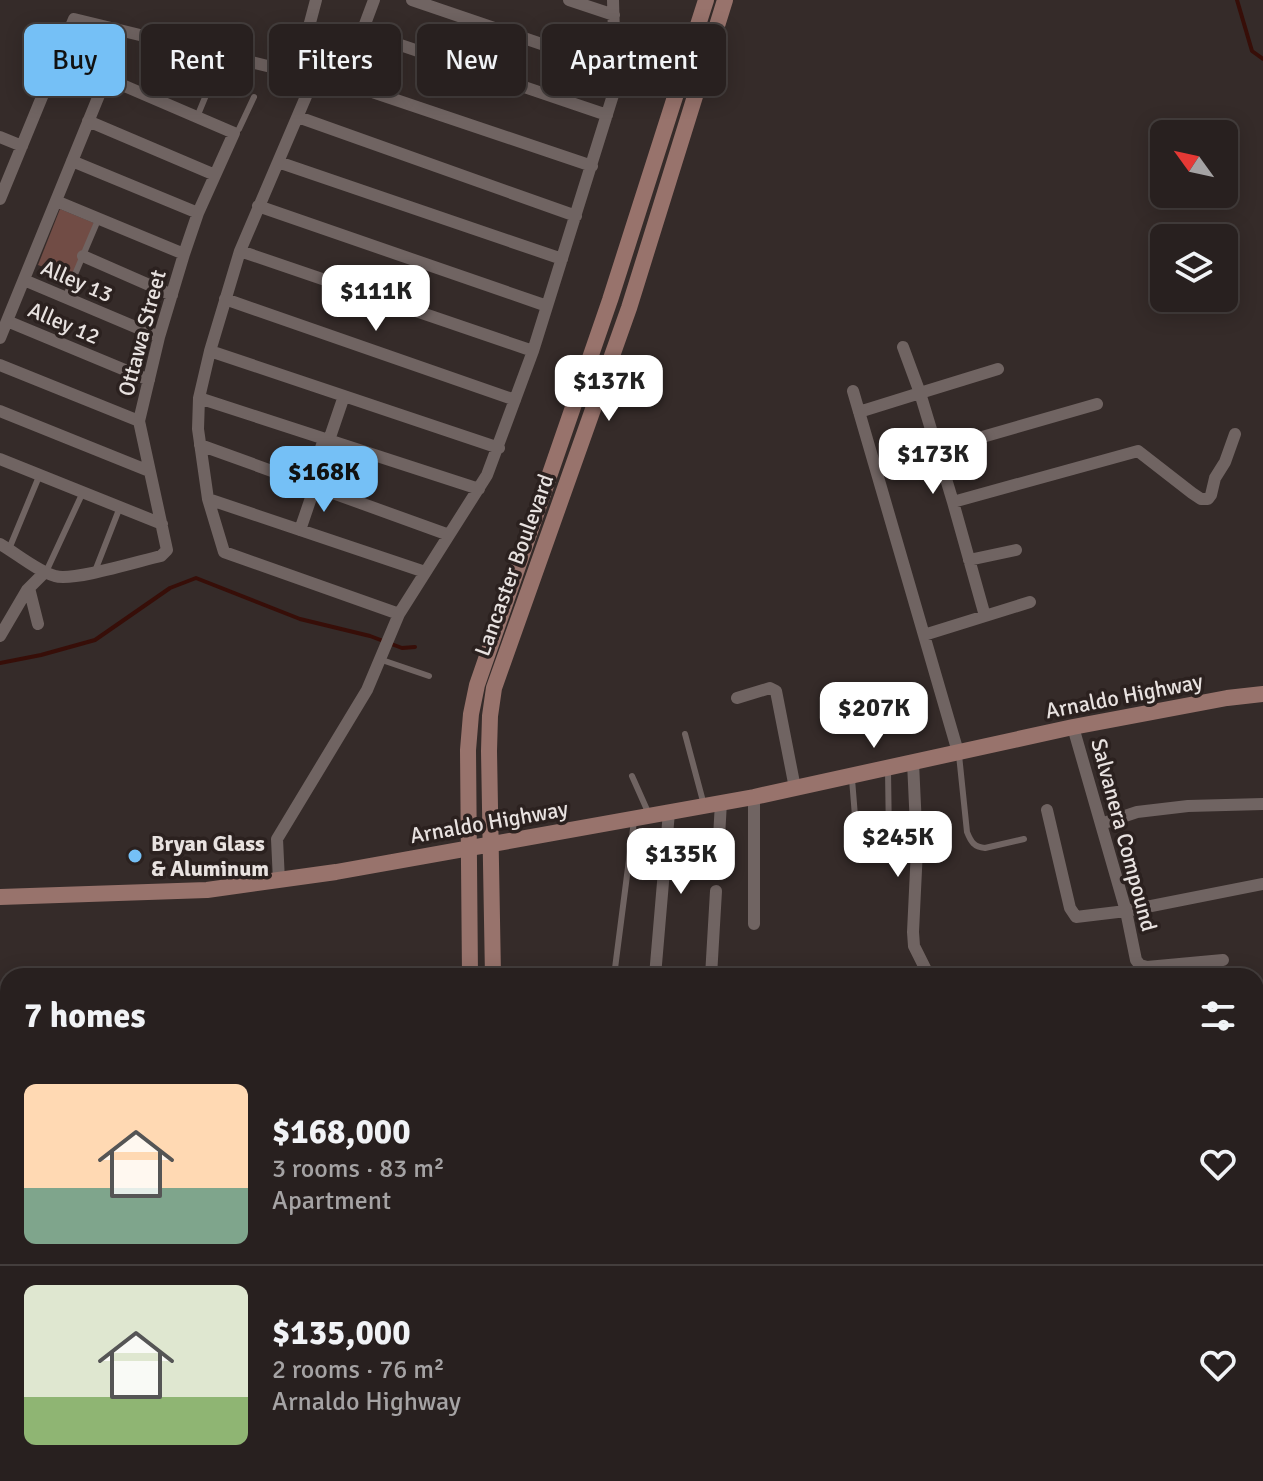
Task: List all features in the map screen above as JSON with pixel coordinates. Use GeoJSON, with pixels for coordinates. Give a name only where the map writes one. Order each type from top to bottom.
{"type":"FeatureCollection","features":[{"type":"Feature","properties":{"kind":"main road","name":"Lancaster Boulevard"},"geometry":{"type":"LineString","coordinates":[[470,968],[468,750],[477,685],[610,300],[706,0]]}},
{"type":"Feature","properties":{"kind":"main road","name":"Lancaster Boulevard"},"geometry":{"type":"LineString","coordinates":[[493,968],[489,751],[494,688],[629,308],[725,0]]}},
{"type":"Feature","properties":{"kind":"main road","name":"Arnaldo Highway"},"geometry":{"type":"LineString","coordinates":[[0,897],[207,890],[279,881],[754,797],[1073,727],[1263,694]]}},
{"type":"Feature","properties":{"kind":"street"},"geometry":{"type":"LineString","coordinates":[[310,24],[316,0]]}},
{"type":"Feature","properties":{"kind":"street"},"geometry":{"type":"LineString","coordinates":[[365,24],[374,0]]}},
{"type":"Feature","properties":{"kind":"street"},"geometry":{"type":"LineString","coordinates":[[412,0],[542,44]]}},
{"type":"Feature","properties":{"kind":"street"},"geometry":{"type":"LineString","coordinates":[[569,0],[614,15]]}},
{"type":"Feature","properties":{"kind":"street"},"geometry":{"type":"LineString","coordinates":[[613,0],[614,24]]}},
{"type":"Feature","properties":{"kind":"street"},"geometry":{"type":"LineString","coordinates":[[0,199],[74,19],[269,65]]}},
{"type":"Feature","properties":{"kind":"street"},"geometry":{"type":"LineString","coordinates":[[401,45],[607,115]]}},
{"type":"Feature","properties":{"kind":"street"},"geometry":{"type":"LineString","coordinates":[[0,338],[106,78],[234,133]]}},
{"type":"Feature","properties":{"kind":"street"},"geometry":{"type":"LineString","coordinates":[[307,96],[240,251],[210,351],[199,398],[198,429],[208,499],[224,552],[399,614]]}},
{"type":"Feature","properties":{"kind":"street"},"geometry":{"type":"LineString","coordinates":[[382,96],[592,166]]}},
{"type":"Feature","properties":{"kind":"street"},"geometry":{"type":"LineString","coordinates":[[279,881],[277,839],[367,690],[399,614],[479,489],[499,448],[533,351],[613,96]]}},
{"type":"Feature","properties":{"kind":"street"},"geometry":{"type":"LineString","coordinates":[[298,117],[576,216]]}},
{"type":"Feature","properties":{"kind":"street"},"geometry":{"type":"LineString","coordinates":[[88,121],[215,175]]}},
{"type":"Feature","properties":{"kind":"street","name":"Ottawa Street"},"geometry":{"type":"LineString","coordinates":[[95,572],[161,556],[167,550],[139,421],[159,337],[184,254],[198,213],[234,133]]}},
{"type":"Feature","properties":{"kind":"street"},"geometry":{"type":"LineString","coordinates":[[0,137],[22,146]]}},
{"type":"Feature","properties":{"kind":"street"},"geometry":{"type":"LineString","coordinates":[[72,161],[198,213]]}},
{"type":"Feature","properties":{"kind":"street"},"geometry":{"type":"LineString","coordinates":[[278,162],[562,259]]}},
{"type":"Feature","properties":{"kind":"street"},"geometry":{"type":"LineString","coordinates":[[56,201],[184,254]]}},
{"type":"Feature","properties":{"kind":"street"},"geometry":{"type":"LineString","coordinates":[[258,206],[547,306]]}},
{"type":"Feature","properties":{"kind":"street"},"geometry":{"type":"LineString","coordinates":[[240,251],[533,351]]}},
{"type":"Feature","properties":{"kind":"street"},"geometry":{"type":"LineString","coordinates":[[83,256],[172,295]]}},
{"type":"Feature","properties":{"kind":"street","name":"Alley 13"},"geometry":{"type":"LineString","coordinates":[[24,280],[159,337]]}},
{"type":"Feature","properties":{"kind":"street"},"geometry":{"type":"LineString","coordinates":[[225,299],[515,400]]}},
{"type":"Feature","properties":{"kind":"street","name":"Alley 12"},"geometry":{"type":"LineString","coordinates":[[7,321],[149,380]]}},
{"type":"Feature","properties":{"kind":"street"},"geometry":{"type":"LineString","coordinates":[[903,347],[920,393],[985,616]]}},
{"type":"Feature","properties":{"kind":"street"},"geometry":{"type":"LineString","coordinates":[[210,351],[499,448]]}},
{"type":"Feature","properties":{"kind":"street"},"geometry":{"type":"LineString","coordinates":[[0,365],[139,421]]}},
{"type":"Feature","properties":{"kind":"street"},"geometry":{"type":"LineString","coordinates":[[859,412],[998,369]]}},
{"type":"Feature","properties":{"kind":"street"},"geometry":{"type":"LineString","coordinates":[[853,391],[958,752]]}},
{"type":"Feature","properties":{"kind":"street"},"geometry":{"type":"LineString","coordinates":[[300,530],[326,439],[344,396]]}},
{"type":"Feature","properties":{"kind":"street"},"geometry":{"type":"LineString","coordinates":[[199,398],[479,489]]}},
{"type":"Feature","properties":{"kind":"street"},"geometry":{"type":"LineString","coordinates":[[937,450],[1097,404]]}},
{"type":"Feature","properties":{"kind":"street"},"geometry":{"type":"LineString","coordinates":[[0,411],[149,471]]}},
{"type":"Feature","properties":{"kind":"street"},"geometry":{"type":"LineString","coordinates":[[953,502],[1138,451],[1192,493],[1201,499],[1208,499],[1235,434]]}},
{"type":"Feature","properties":{"kind":"street"},"geometry":{"type":"LineString","coordinates":[[200,445],[449,535]]}},
{"type":"Feature","properties":{"kind":"street"},"geometry":{"type":"LineString","coordinates":[[0,460],[162,524]]}},
{"type":"Feature","properties":{"kind":"street"},"geometry":{"type":"LineString","coordinates":[[208,499],[425,572]]}},
{"type":"Feature","properties":{"kind":"street"},"geometry":{"type":"LineString","coordinates":[[4,546],[60,578],[95,572]]}},
{"type":"Feature","properties":{"kind":"street"},"geometry":{"type":"LineString","coordinates":[[969,560],[1016,550]]}},
{"type":"Feature","properties":{"kind":"street"},"geometry":{"type":"LineString","coordinates":[[0,636],[29,588],[45,572]]}},
{"type":"Feature","properties":{"kind":"street"},"geometry":{"type":"LineString","coordinates":[[29,588],[38,624]]}},
{"type":"Feature","properties":{"kind":"street"},"geometry":{"type":"LineString","coordinates":[[924,635],[1030,602]]}},
{"type":"Feature","properties":{"kind":"street"},"geometry":{"type":"LineString","coordinates":[[737,698],[770,688],[776,691],[795,788]]}},
{"type":"Feature","properties":{"kind":"street","name":"Salvanera Compound"},"geometry":{"type":"LineString","coordinates":[[1073,727],[1126,911],[1136,960],[1147,967],[1223,960]]}},
{"type":"Feature","properties":{"kind":"street"},"geometry":{"type":"LineString","coordinates":[[913,762],[917,849],[913,932],[914,946],[926,968]]}},
{"type":"Feature","properties":{"kind":"street"},"geometry":{"type":"LineString","coordinates":[[754,797],[754,924]]}},
{"type":"Feature","properties":{"kind":"street"},"geometry":{"type":"LineString","coordinates":[[713,804],[717,873]]}},
{"type":"Feature","properties":{"kind":"street"},"geometry":{"type":"LineString","coordinates":[[1101,824],[1137,812],[1188,806],[1263,804]]}},
{"type":"Feature","properties":{"kind":"street"},"geometry":{"type":"LineString","coordinates":[[1047,810],[1070,908],[1076,917],[1126,911],[1263,884]]}},
{"type":"Feature","properties":{"kind":"street"},"geometry":{"type":"LineString","coordinates":[[656,968],[669,812]]}},
{"type":"Feature","properties":{"kind":"street"},"geometry":{"type":"LineString","coordinates":[[711,968],[716,891]]}},
{"type":"Feature","properties":{"kind":"lane"},"geometry":{"type":"LineString","coordinates":[[197,117],[206,96]]}},
{"type":"Feature","properties":{"kind":"lane"},"geometry":{"type":"LineString","coordinates":[[234,133],[239,129],[254,97]]}},
{"type":"Feature","properties":{"kind":"lane"},"geometry":{"type":"LineString","coordinates":[[65,298],[98,219]]}},
{"type":"Feature","properties":{"kind":"lane"},"geometry":{"type":"LineString","coordinates":[[4,546],[40,474]]}},
{"type":"Feature","properties":{"kind":"lane"},"geometry":{"type":"LineString","coordinates":[[45,572],[83,492]]}},
{"type":"Feature","properties":{"kind":"lane"},"geometry":{"type":"LineString","coordinates":[[95,572],[120,507]]}},
{"type":"Feature","properties":{"kind":"lane"},"geometry":{"type":"LineString","coordinates":[[379,659],[429,676]]}},
{"type":"Feature","properties":{"kind":"lane"},"geometry":{"type":"LineString","coordinates":[[685,734],[713,804]]}},
{"type":"Feature","properties":{"kind":"lane"},"geometry":{"type":"LineString","coordinates":[[958,752],[967,832],[971,843],[985,848],[1024,839]]}},
{"type":"Feature","properties":{"kind":"lane"},"geometry":{"type":"LineString","coordinates":[[852,775],[857,841],[889,840],[888,768]]}},
{"type":"Feature","properties":{"kind":"lane"},"geometry":{"type":"LineString","coordinates":[[615,968],[642,817],[632,776]]}},
{"type":"Feature","properties":{"kind":"shaded area"},"geometry":{"type":"Polygon","coordinates":[[[60,209],[94,223],[72,278],[38,265],[60,209]]]}},
{"type":"Feature","properties":{"kind":"waterway"},"geometry":{"type":"LineString","coordinates":[[1237,0],[1252,51],[1263,59]]}},
{"type":"Feature","properties":{"kind":"waterway"},"geometry":{"type":"LineString","coordinates":[[0,663],[95,640],[170,588],[196,578],[300,619],[370,636],[402,648],[415,647]]}},
{"type":"Feature","properties":{"kind":"place","name":"Bryan Glass & Aluminum"},"geometry":{"type":"Point","coordinates":[135,856]}}]}
